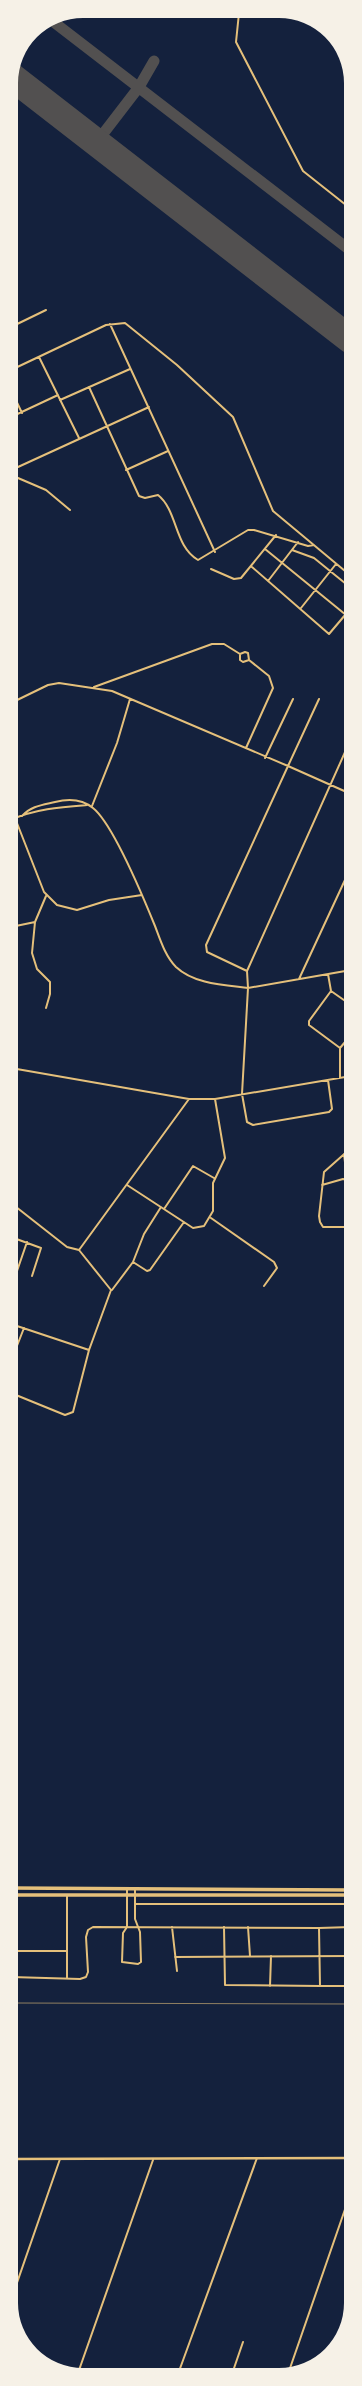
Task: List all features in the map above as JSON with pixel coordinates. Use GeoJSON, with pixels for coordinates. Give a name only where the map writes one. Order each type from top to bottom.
{"type":"FeatureCollection","features":[{"type":"Feature","properties":{"kind":"highway"},"geometry":{"type":"LineString","coordinates":[[18,1888],[344,1890]]}},
{"type":"Feature","properties":{"kind":"highway"},"geometry":{"type":"LineString","coordinates":[[18,1895],[344,1895]]}},
{"type":"Feature","properties":{"kind":"street"},"geometry":{"type":"LineString","coordinates":[[238,18],[236,42],[303,171],[344,203]]}},
{"type":"Feature","properties":{"kind":"street"},"geometry":{"type":"LineString","coordinates":[[18,324],[46,310]]}},
{"type":"Feature","properties":{"kind":"street"},"geometry":{"type":"LineString","coordinates":[[18,367],[110,324],[125,323],[137,331],[233,417],[274,511],[344,570]]}},
{"type":"Feature","properties":{"kind":"street"},"geometry":{"type":"LineString","coordinates":[[110,324],[215,552]]}},
{"type":"Feature","properties":{"kind":"street"},"geometry":{"type":"LineString","coordinates":[[39,357],[79,438]]}},
{"type":"Feature","properties":{"kind":"street"},"geometry":{"type":"LineString","coordinates":[[60,400],[130,369]]}},
{"type":"Feature","properties":{"kind":"street"},"geometry":{"type":"LineString","coordinates":[[89,387],[139,496],[145,498],[158,496],[163,501],[180,539],[198,560],[215,552],[248,530],[276,535],[314,545]]}},
{"type":"Feature","properties":{"kind":"street"},"geometry":{"type":"LineString","coordinates":[[18,414],[58,395]]}},
{"type":"Feature","properties":{"kind":"street"},"geometry":{"type":"LineString","coordinates":[[18,404],[22,413]]}},
{"type":"Feature","properties":{"kind":"street"},"geometry":{"type":"LineString","coordinates":[[18,467],[149,407]]}},
{"type":"Feature","properties":{"kind":"street"},"geometry":{"type":"LineString","coordinates":[[126,470],[169,451]]}},
{"type":"Feature","properties":{"kind":"street"},"geometry":{"type":"LineString","coordinates":[[18,478],[46,490],[70,510]]}},
{"type":"Feature","properties":{"kind":"street"},"geometry":{"type":"LineString","coordinates":[[212,569],[237,579],[241,578],[252,567],[276,535]]}},
{"type":"Feature","properties":{"kind":"street"},"geometry":{"type":"LineString","coordinates":[[268,581],[298,542]]}},
{"type":"Feature","properties":{"kind":"street"},"geometry":{"type":"LineString","coordinates":[[265,549],[344,613]]}},
{"type":"Feature","properties":{"kind":"street"},"geometry":{"type":"LineString","coordinates":[[292,550],[314,558],[344,582]]}},
{"type":"Feature","properties":{"kind":"street"},"geometry":{"type":"LineString","coordinates":[[300,608],[336,564]]}},
{"type":"Feature","properties":{"kind":"street"},"geometry":{"type":"LineString","coordinates":[[252,567],[329,634],[344,617]]}},
{"type":"Feature","properties":{"kind":"street"},"geometry":{"type":"LineString","coordinates":[[94,687],[212,644],[224,644],[240,654],[247,652],[250,656],[249,660]]}},
{"type":"Feature","properties":{"kind":"street"},"geometry":{"type":"LineString","coordinates":[[240,654],[241,661],[244,663],[249,660]]}},
{"type":"Feature","properties":{"kind":"street"},"geometry":{"type":"LineString","coordinates":[[245,749],[273,688],[269,676],[249,660]]}},
{"type":"Feature","properties":{"kind":"street"},"geometry":{"type":"LineString","coordinates":[[18,700],[48,685],[68,683],[112,691],[344,791]]}},
{"type":"Feature","properties":{"kind":"street"},"geometry":{"type":"LineString","coordinates":[[92,806],[120,736],[130,698]]}},
{"type":"Feature","properties":{"kind":"street"},"geometry":{"type":"LineString","coordinates":[[265,758],[293,699]]}},
{"type":"Feature","properties":{"kind":"street"},"geometry":{"type":"LineString","coordinates":[[247,971],[207,952],[206,945],[319,699]]}},
{"type":"Feature","properties":{"kind":"street"},"geometry":{"type":"LineString","coordinates":[[328,1080],[332,1109],[328,1112],[282,1122],[253,1125],[247,1122],[242,1094],[248,988],[247,971],[344,754]]}},
{"type":"Feature","properties":{"kind":"street"},"geometry":{"type":"LineString","coordinates":[[22,816],[33,807],[58,801],[76,801],[92,806],[106,824],[142,895],[165,951],[175,966],[196,978],[211,983],[248,988],[344,971]]}},
{"type":"Feature","properties":{"kind":"street"},"geometry":{"type":"LineString","coordinates":[[18,817],[59,807],[88,805]]}},
{"type":"Feature","properties":{"kind":"street"},"geometry":{"type":"LineString","coordinates":[[18,826],[46,896],[57,905],[77,910],[109,900],[142,895]]}},
{"type":"Feature","properties":{"kind":"street"},"geometry":{"type":"LineString","coordinates":[[299,979],[344,882]]}},
{"type":"Feature","properties":{"kind":"street"},"geometry":{"type":"LineString","coordinates":[[46,896],[36,922],[32,953],[37,969],[50,982],[50,994],[46,1008]]}},
{"type":"Feature","properties":{"kind":"street"},"geometry":{"type":"LineString","coordinates":[[18,926],[36,922]]}},
{"type":"Feature","properties":{"kind":"street"},"geometry":{"type":"LineString","coordinates":[[328,974],[331,991],[344,1000]]}},
{"type":"Feature","properties":{"kind":"street"},"geometry":{"type":"LineString","coordinates":[[331,991],[308,1021],[309,1025],[340,1048]]}},
{"type":"Feature","properties":{"kind":"street"},"geometry":{"type":"LineString","coordinates":[[340,1078],[340,1048],[344,1043]]}},
{"type":"Feature","properties":{"kind":"street"},"geometry":{"type":"LineString","coordinates":[[18,1069],[189,1099],[215,1098],[344,1077]]}},
{"type":"Feature","properties":{"kind":"street"},"geometry":{"type":"LineString","coordinates":[[127,1185],[193,1228],[200,1228],[211,1218],[215,1178],[225,1158],[215,1098]]}},
{"type":"Feature","properties":{"kind":"street"},"geometry":{"type":"LineString","coordinates":[[80,1250],[189,1099]]}},
{"type":"Feature","properties":{"kind":"street"},"geometry":{"type":"LineString","coordinates":[[343,1154],[344,1162]]}},
{"type":"Feature","properties":{"kind":"street"},"geometry":{"type":"LineString","coordinates":[[343,1154],[324,1172],[320,1222],[323,1226],[344,1227]]}},
{"type":"Feature","properties":{"kind":"street"},"geometry":{"type":"LineString","coordinates":[[164,1209],[193,1166],[215,1178]]}},
{"type":"Feature","properties":{"kind":"street"},"geometry":{"type":"LineString","coordinates":[[322,1185],[331,1181],[344,1179]]}},
{"type":"Feature","properties":{"kind":"street"},"geometry":{"type":"LineString","coordinates":[[18,1396],[65,1415],[70,1414],[75,1405],[89,1350],[111,1290],[133,1262],[144,1234],[161,1207]]}},
{"type":"Feature","properties":{"kind":"street"},"geometry":{"type":"LineString","coordinates":[[18,1208],[67,1247],[80,1250],[111,1290]]}},
{"type":"Feature","properties":{"kind":"street"},"geometry":{"type":"LineString","coordinates":[[211,1218],[274,1262],[277,1268],[264,1286]]}},
{"type":"Feature","properties":{"kind":"street"},"geometry":{"type":"LineString","coordinates":[[133,1262],[147,1271],[150,1270],[184,1222]]}},
{"type":"Feature","properties":{"kind":"street"},"geometry":{"type":"LineString","coordinates":[[18,1239],[39,1246],[42,1249],[32,1276]]}},
{"type":"Feature","properties":{"kind":"street"},"geometry":{"type":"LineString","coordinates":[[18,1267],[27,1242]]}},
{"type":"Feature","properties":{"kind":"street"},"geometry":{"type":"LineString","coordinates":[[18,1326],[89,1350]]}},
{"type":"Feature","properties":{"kind":"street"},"geometry":{"type":"LineString","coordinates":[[18,1343],[24,1328]]}},
{"type":"Feature","properties":{"kind":"street"},"geometry":{"type":"LineString","coordinates":[[127,1889],[127,1927],[123,1933],[122,1962],[125,1964],[138,1964],[141,1962],[140,1932],[135,1919],[135,1888]]}},
{"type":"Feature","properties":{"kind":"street"},"geometry":{"type":"LineString","coordinates":[[67,1895],[67,1977]]}},
{"type":"Feature","properties":{"kind":"street"},"geometry":{"type":"LineString","coordinates":[[135,1904],[344,1904]]}},
{"type":"Feature","properties":{"kind":"street"},"geometry":{"type":"LineString","coordinates":[[18,1977],[67,1977],[80,1979],[86,1977],[88,1972],[86,1937],[88,1930],[93,1927],[344,1928]]}},
{"type":"Feature","properties":{"kind":"street"},"geometry":{"type":"LineString","coordinates":[[172,1927],[177,1971]]}},
{"type":"Feature","properties":{"kind":"street"},"geometry":{"type":"LineString","coordinates":[[224,1927],[225,1985],[344,1986]]}},
{"type":"Feature","properties":{"kind":"street"},"geometry":{"type":"LineString","coordinates":[[248,1927],[250,1956]]}},
{"type":"Feature","properties":{"kind":"street"},"geometry":{"type":"LineString","coordinates":[[319,1928],[320,1986]]}},
{"type":"Feature","properties":{"kind":"street"},"geometry":{"type":"LineString","coordinates":[[18,1951],[67,1951]]}},
{"type":"Feature","properties":{"kind":"street"},"geometry":{"type":"LineString","coordinates":[[270,1986],[271,1956]]}},
{"type":"Feature","properties":{"kind":"street"},"geometry":{"type":"LineString","coordinates":[[175,1957],[344,1956]]}},
{"type":"Feature","properties":{"kind":"street"},"geometry":{"type":"LineString","coordinates":[[180,2368],[258,2158]]}},
{"type":"Feature","properties":{"kind":"street"},"geometry":{"type":"LineString","coordinates":[[18,2159],[153,2160],[344,2158]]}},
{"type":"Feature","properties":{"kind":"street"},"geometry":{"type":"LineString","coordinates":[[18,2280],[60,2159]]}},
{"type":"Feature","properties":{"kind":"street"},"geometry":{"type":"LineString","coordinates":[[80,2368],[153,2160]]}},
{"type":"Feature","properties":{"kind":"street"},"geometry":{"type":"LineString","coordinates":[[290,2367],[344,2212]]}},
{"type":"Feature","properties":{"kind":"street"},"geometry":{"type":"LineString","coordinates":[[234,2368],[243,2342]]}},
{"type":"Feature","properties":{"kind":"taxiway"},"geometry":{"type":"LineString","coordinates":[[56,24],[344,246]]}},
{"type":"Feature","properties":{"kind":"taxiway"},"geometry":{"type":"LineString","coordinates":[[96,143],[139,87],[154,61]]}},
{"type":"Feature","properties":{"kind":"runway"},"geometry":{"type":"LineString","coordinates":[[18,82],[344,335]]}},
{"type":"Feature","properties":{"kind":"railway"},"geometry":{"type":"LineString","coordinates":[[18,2003],[344,2004]]}}]}
